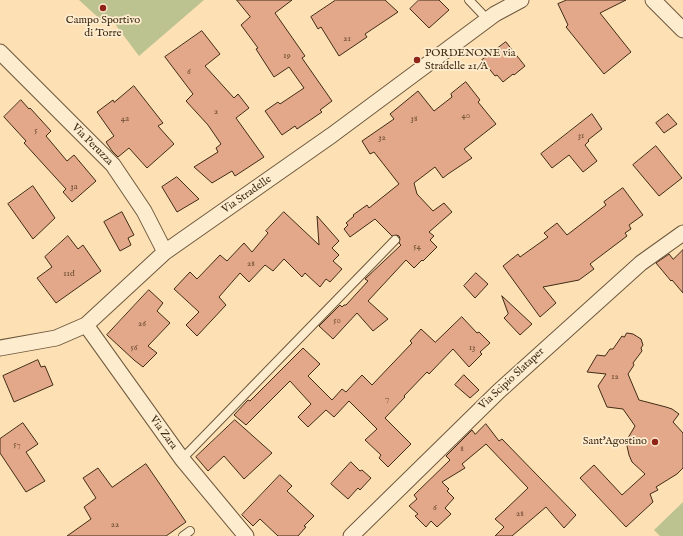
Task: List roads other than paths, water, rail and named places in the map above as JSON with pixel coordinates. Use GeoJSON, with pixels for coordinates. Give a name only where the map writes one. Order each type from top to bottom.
{"type":"FeatureCollection","features":[{"type":"Feature","properties":{"kind":"street","name":"Via Stradelle"},"geometry":{"type":"LineString","coordinates":[[0,348],[56,338],[86,325],[165,252],[332,135],[495,14],[521,0]]}},
{"type":"Feature","properties":{"kind":"street"},"geometry":{"type":"LineString","coordinates":[[653,0],[683,30]]}},
{"type":"Feature","properties":{"kind":"street","name":"Via Peruzza"},"geometry":{"type":"LineString","coordinates":[[0,52],[113,165],[144,211],[165,252]]}},
{"type":"Feature","properties":{"kind":"street","name":"Via Scipio Slataper"},"geometry":{"type":"LineString","coordinates":[[351,536],[499,391],[641,263],[683,233]]}},
{"type":"Feature","properties":{"kind":"street","name":"Via Zara"},"geometry":{"type":"LineString","coordinates":[[86,325],[182,459],[246,536]]}},
{"type":"Feature","properties":{"kind":"lane"},"geometry":{"type":"LineString","coordinates":[[469,0],[488,20]]}},
{"type":"Feature","properties":{"kind":"lane"},"geometry":{"type":"LineString","coordinates":[[182,459],[395,240]]}},
{"type":"Feature","properties":{"kind":"lane"},"geometry":{"type":"LineString","coordinates":[[183,536],[190,531]]}},
{"type":"Feature","properties":{"kind":"place","name":"Campo Sportivo di Torre"},"geometry":{"type":"Point","coordinates":[103,8]}},
{"type":"Feature","properties":{"kind":"place","name":"PORDENONE via Stradelle 21/A"},"geometry":{"type":"Point","coordinates":[417,60]}},
{"type":"Feature","properties":{"kind":"place","name":"Sant'Agostino"},"geometry":{"type":"Point","coordinates":[655,442]}}]}
